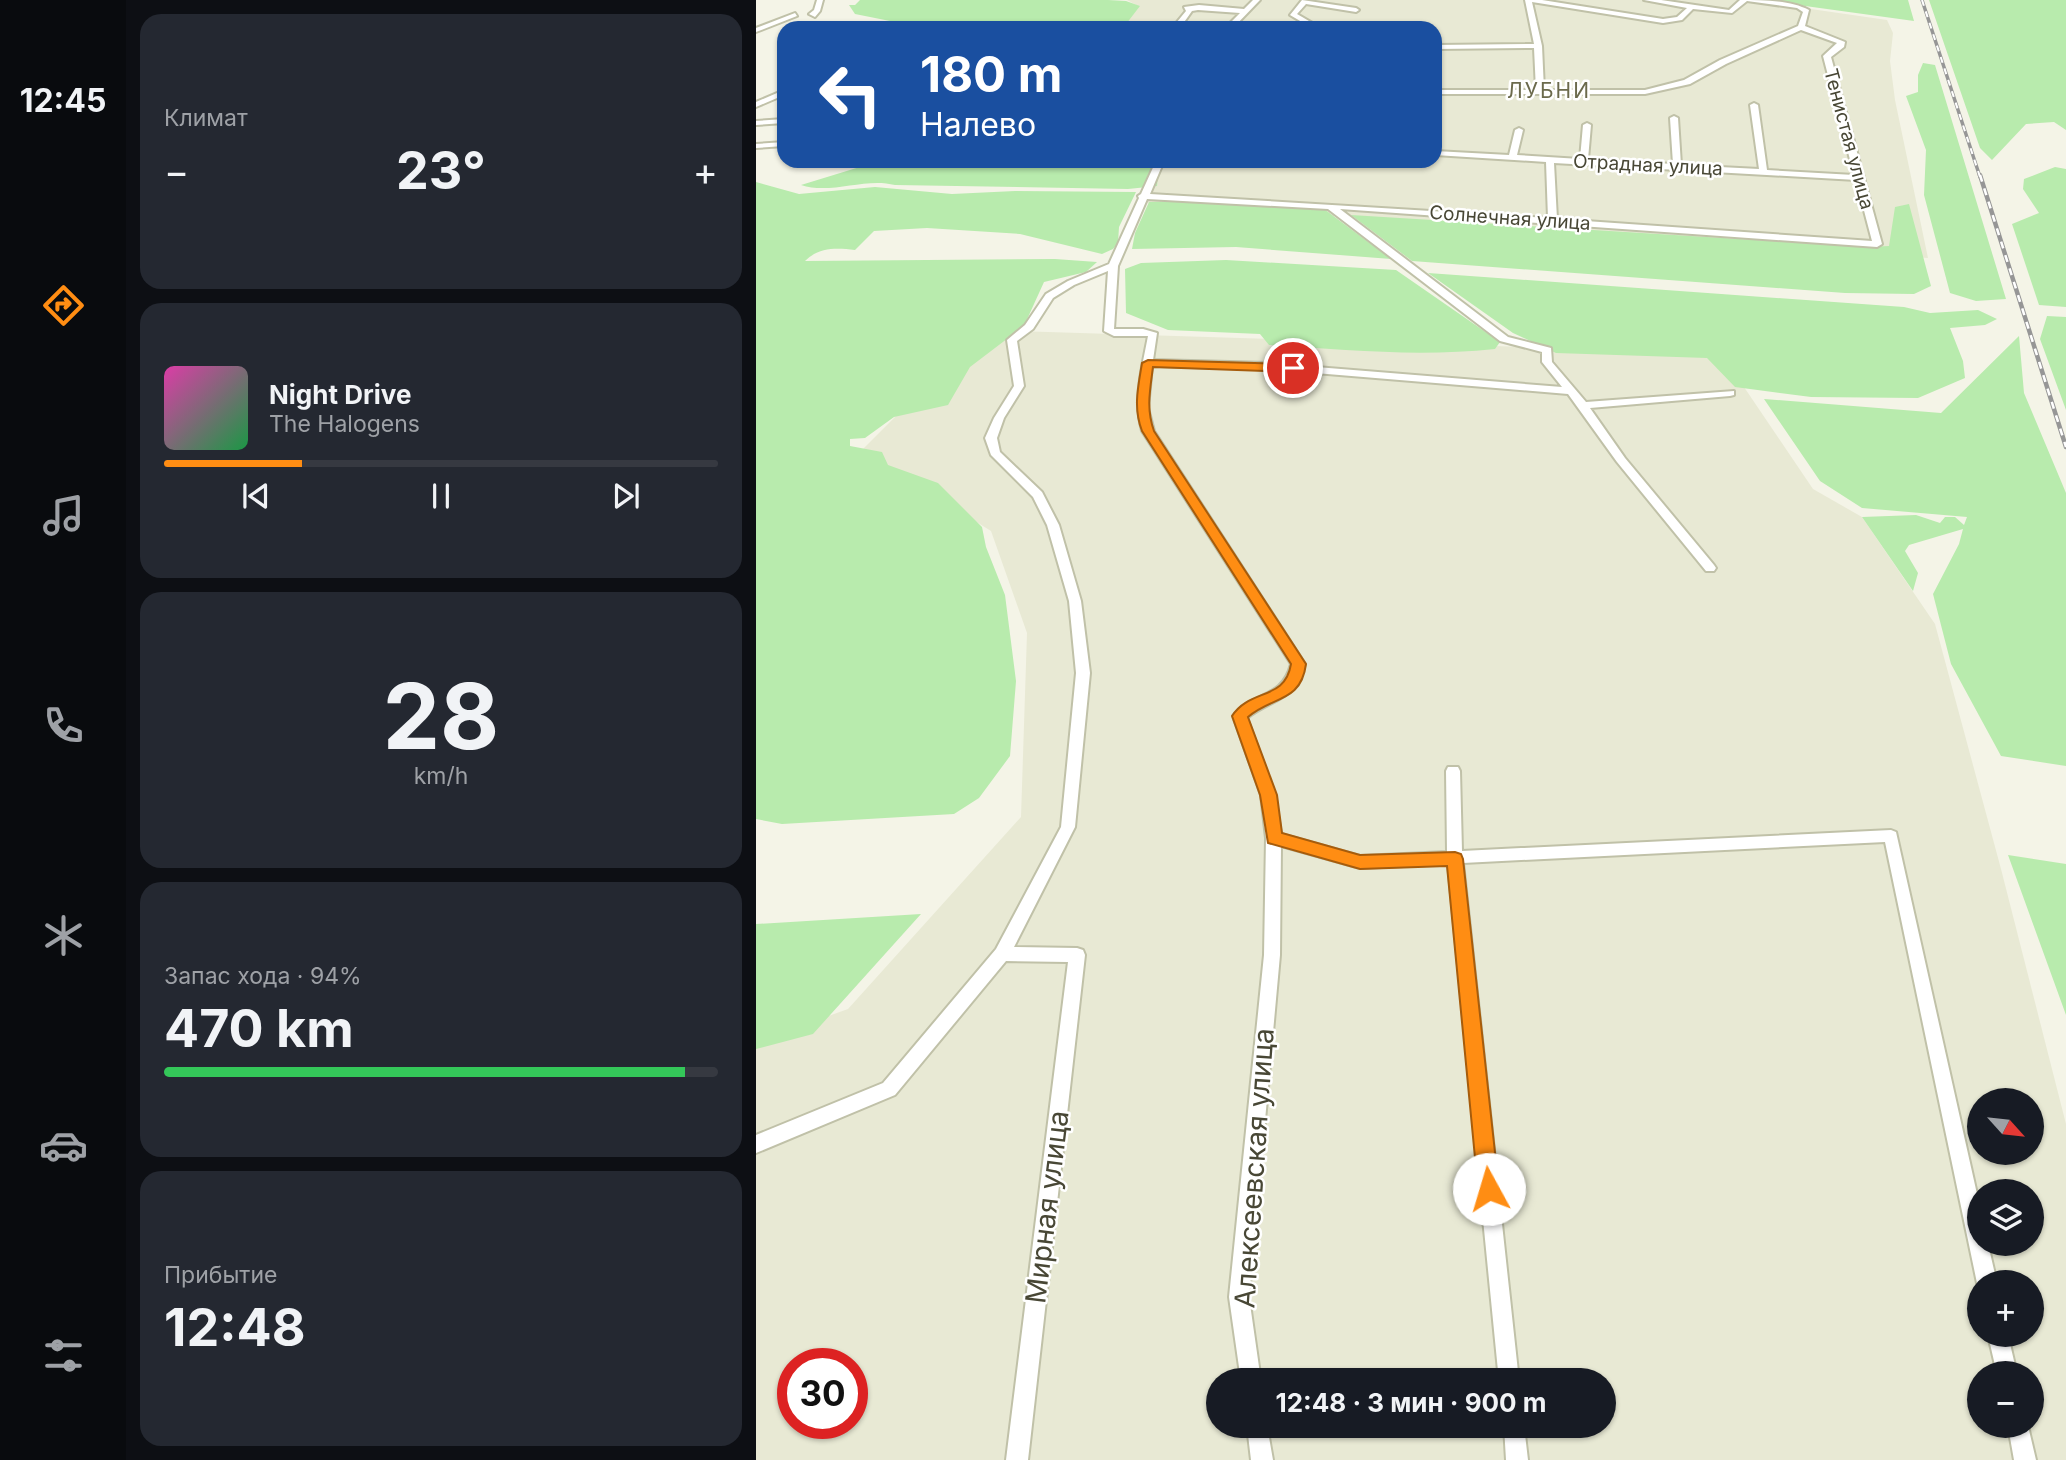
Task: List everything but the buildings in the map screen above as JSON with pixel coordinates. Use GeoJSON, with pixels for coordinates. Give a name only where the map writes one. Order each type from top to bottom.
{"type":"FeatureCollection","features":[{"type":"Feature","properties":{"kind":"street"},"geometry":{"type":"LineString","coordinates":[[817,11],[820,0]]}},
{"type":"Feature","properties":{"kind":"street"},"geometry":{"type":"LineString","coordinates":[[1236,21],[1257,0]]}},
{"type":"Feature","properties":{"kind":"street"},"geometry":{"type":"LineString","coordinates":[[1540,92],[1538,46],[1529,0],[1663,21],[1674,21],[1683,17],[1691,7]]}},
{"type":"Feature","properties":{"kind":"street"},"geometry":{"type":"LineString","coordinates":[[1647,0],[1730,12],[1744,0]]}},
{"type":"Feature","properties":{"kind":"street"},"geometry":{"type":"LineString","coordinates":[[1442,92],[1645,92],[1687,82],[1723,62],[1801,27],[1807,11],[1799,6],[1750,0]]}},
{"type":"Feature","properties":{"kind":"street"},"geometry":{"type":"LineString","coordinates":[[1304,21],[1293,15],[1305,1],[1356,10]]}},
{"type":"Feature","properties":{"kind":"street"},"geometry":{"type":"LineString","coordinates":[[1181,21],[1190,10],[1199,8],[1246,11]]}},
{"type":"Feature","properties":{"kind":"street"},"geometry":{"type":"LineString","coordinates":[[779,21],[795,15]]}},
{"type":"Feature","properties":{"kind":"street"},"geometry":{"type":"LineString","coordinates":[[756,30],[777,22]]}},
{"type":"Feature","properties":{"kind":"street","name":"Тенистая улица"},"geometry":{"type":"LineString","coordinates":[[1801,27],[1840,42],[1841,45],[1827,56],[1877,244]]}},
{"type":"Feature","properties":{"kind":"street"},"geometry":{"type":"LineString","coordinates":[[1442,47],[1538,46]]}},
{"type":"Feature","properties":{"kind":"street"},"geometry":{"type":"LineString","coordinates":[[756,105],[777,95]]}},
{"type":"Feature","properties":{"kind":"street"},"geometry":{"type":"LineString","coordinates":[[1754,105],[1763,171]]}},
{"type":"Feature","properties":{"kind":"street"},"geometry":{"type":"LineString","coordinates":[[1674,118],[1677,166]]}},
{"type":"Feature","properties":{"kind":"street"},"geometry":{"type":"LineString","coordinates":[[756,123],[777,122]]}},
{"type":"Feature","properties":{"kind":"street"},"geometry":{"type":"LineString","coordinates":[[1584,162],[1587,125]]}},
{"type":"Feature","properties":{"kind":"street"},"geometry":{"type":"LineString","coordinates":[[1512,158],[1519,130]]}},
{"type":"Feature","properties":{"kind":"street"},"geometry":{"type":"LineString","coordinates":[[756,146],[777,144]]}},
{"type":"Feature","properties":{"kind":"street","name":"Отрадная улица"},"geometry":{"type":"LineString","coordinates":[[1442,153],[1861,178]]}},
{"type":"Feature","properties":{"kind":"street"},"geometry":{"type":"LineString","coordinates":[[1550,160],[1553,221]]}},
{"type":"Feature","properties":{"kind":"street"},"geometry":{"type":"LineString","coordinates":[[1156,168],[1113,266],[1109,331],[1116,334],[1146,332],[1153,335],[1148,363],[1268,366],[1572,391]]}},
{"type":"Feature","properties":{"kind":"street","name":"Солнечная улица"},"geometry":{"type":"LineString","coordinates":[[1142,196],[1330,206],[1877,244]]}},
{"type":"Feature","properties":{"kind":"street"},"geometry":{"type":"LineString","coordinates":[[1330,206],[1504,339],[1547,350],[1547,362],[1583,405],[1621,460],[1710,568]]}},
{"type":"Feature","properties":{"kind":"street"},"geometry":{"type":"LineString","coordinates":[[756,1144],[889,1089],[1002,954],[1068,827],[1083,673],[1075,601],[1053,526],[1038,495],[995,453],[991,438],[999,418],[1019,386],[1012,343],[1029,327],[1049,296],[1071,283],[1113,266]]}},
{"type":"Feature","properties":{"kind":"street","name":"Алексеевская улица"},"geometry":{"type":"LineString","coordinates":[[1148,363],[1142,400],[1143,417],[1148,431],[1298,664],[1297,675],[1289,689],[1251,706],[1240,716],[1268,795],[1274,838],[1272,955],[1239,1297],[1249,1368]]}},
{"type":"Feature","properties":{"kind":"street"},"geometry":{"type":"LineString","coordinates":[[1583,405],[1730,393]]}},
{"type":"Feature","properties":{"kind":"street"},"geometry":{"type":"LineString","coordinates":[[1453,771],[1455,859],[1508,1368]]}},
{"type":"Feature","properties":{"kind":"street"},"geometry":{"type":"LineString","coordinates":[[1274,838],[1360,862],[1891,836],[1984,1270]]}},
{"type":"Feature","properties":{"kind":"street","name":"Мирная улица"},"geometry":{"type":"LineString","coordinates":[[1002,954],[1077,955],[1017,1460]]}},
{"type":"Feature","properties":{"kind":"street"},"geometry":{"type":"LineString","coordinates":[[1259,1438],[1262,1460]]}},
{"type":"Feature","properties":{"kind":"street"},"geometry":{"type":"LineString","coordinates":[[1515,1438],[1517,1460]]}},
{"type":"Feature","properties":{"kind":"street"},"geometry":{"type":"LineString","coordinates":[[2020,1438],[2025,1460]]}},
{"type":"Feature","properties":{"kind":"shaded area","name":"ЛУБНИ"},"geometry":{"type":"Polygon","coordinates":[[[1127,0],[1749,0],[1887,20],[1893,33],[1890,61],[1895,100],[1928,258],[1144,203],[1158,168],[1442,168],[1442,21],[1118,21],[1133,7],[1140,7],[1127,0]]]}},
{"type":"Feature","properties":{"kind":"shaded area"},"geometry":{"type":"Polygon","coordinates":[[[982,330],[1721,353],[1813,489],[1862,517],[1935,624],[2066,1124],[2066,1460],[756,1460],[756,1042],[848,1009],[1021,817],[1027,633],[991,531],[862,450],[982,330]]]}},
{"type":"Feature","properties":{"kind":"green space"},"geometry":{"type":"Polygon","coordinates":[[[860,0],[1108,0],[1126,1],[1140,6],[1128,21],[890,21],[855,14],[849,5],[855,5],[860,0]]]}},
{"type":"Feature","properties":{"kind":"green space"},"geometry":{"type":"Polygon","coordinates":[[[1761,0],[1908,0],[1914,21],[1761,0]]]}},
{"type":"Feature","properties":{"kind":"green space"},"geometry":{"type":"Polygon","coordinates":[[[1929,0],[2066,0],[2066,130],[2054,122],[2026,124],[1992,160],[1980,148],[1929,0]]]}},
{"type":"Feature","properties":{"kind":"green space"},"geometry":{"type":"Polygon","coordinates":[[[1923,63],[1935,65],[2006,299],[1976,301],[1950,293],[1924,195],[1926,150],[1906,96],[1918,92],[1918,75],[1923,63]]]}},
{"type":"Feature","properties":{"kind":"green space"},"geometry":{"type":"Polygon","coordinates":[[[2055,167],[2066,169],[2066,307],[2039,305],[2012,224],[2039,213],[2023,189],[2024,179],[2055,167]]]}},
{"type":"Feature","properties":{"kind":"green space"},"geometry":{"type":"Polygon","coordinates":[[[856,168],[1158,168],[1157,186],[1128,189],[884,183],[824,188],[801,185],[856,168]]]}},
{"type":"Feature","properties":{"kind":"green space"},"geometry":{"type":"Polygon","coordinates":[[[756,182],[799,194],[875,187],[952,194],[1015,191],[1136,192],[1119,227],[1118,243],[1113,249],[1102,254],[1020,234],[927,228],[874,231],[855,250],[822,251],[805,261],[1055,259],[1097,262],[1086,272],[1044,282],[1024,326],[970,367],[948,405],[894,417],[865,438],[850,439],[850,446],[882,452],[888,465],[938,483],[982,527],[986,547],[1005,595],[1016,681],[1010,756],[979,798],[954,814],[782,824],[756,819],[756,182]]]}},
{"type":"Feature","properties":{"kind":"green space"},"geometry":{"type":"Polygon","coordinates":[[[1149,202],[1324,209],[1391,259],[1236,247],[1132,249],[1135,233],[1149,202]]]}},
{"type":"Feature","properties":{"kind":"green space"},"geometry":{"type":"Polygon","coordinates":[[[1909,204],[1931,286],[1914,294],[1845,293],[1412,261],[1351,215],[1867,247],[1889,246],[1895,207],[1909,204]]]}},
{"type":"Feature","properties":{"kind":"green space"},"geometry":{"type":"Polygon","coordinates":[[[1226,260],[1396,270],[1500,342],[1495,349],[1438,352],[1382,352],[1269,345],[1260,334],[1168,330],[1126,313],[1125,269],[1141,263],[1226,260]]]}},
{"type":"Feature","properties":{"kind":"green space"},"geometry":{"type":"Polygon","coordinates":[[[1428,273],[1904,307],[1930,313],[1978,310],[1997,319],[1985,325],[1950,328],[1963,361],[1965,378],[1918,398],[1811,397],[1735,387],[1707,358],[1556,353],[1513,333],[1428,273]]]}},
{"type":"Feature","properties":{"kind":"green space"},"geometry":{"type":"Polygon","coordinates":[[[2047,316],[2066,317],[2066,410],[2040,339],[2047,316]]]}},
{"type":"Feature","properties":{"kind":"green space"},"geometry":{"type":"Polygon","coordinates":[[[2019,336],[2024,393],[2066,493],[2066,766],[2001,756],[1951,664],[1933,594],[1959,544],[1963,529],[1909,545],[1905,551],[1918,573],[1913,591],[1862,517],[1916,515],[1940,523],[1945,517],[1955,517],[1964,525],[1967,517],[1862,508],[1820,481],[1764,399],[1941,413],[2019,336]]]}},
{"type":"Feature","properties":{"kind":"green space"},"geometry":{"type":"Polygon","coordinates":[[[2008,855],[2066,864],[2066,1015],[2008,855]]]}},
{"type":"Feature","properties":{"kind":"green space"},"geometry":{"type":"Polygon","coordinates":[[[921,914],[813,1034],[756,1049],[756,924],[921,914]]]}},
{"type":"Feature","properties":{"kind":"railway"},"geometry":{"type":"LineString","coordinates":[[1922,0],[1980,177]]}},
{"type":"Feature","properties":{"kind":"railway"},"geometry":{"type":"LineString","coordinates":[[1980,175],[2066,447]]}},
{"type":"Feature","properties":{"kind":"district","name":"ЛУБНИ"},"geometry":{"type":"Point","coordinates":[1549,90]}},
{"type":"Feature","properties":{"kind":"route"},"geometry":{"type":"LineString","coordinates":[[1293,368],[1148,363],[1142,400],[1143,417],[1148,431],[1269,614],[1298,664],[1297,675],[1289,689],[1251,706],[1240,716],[1268,795],[1274,838],[1360,862],[1455,859],[1489,1189]]}}]}
